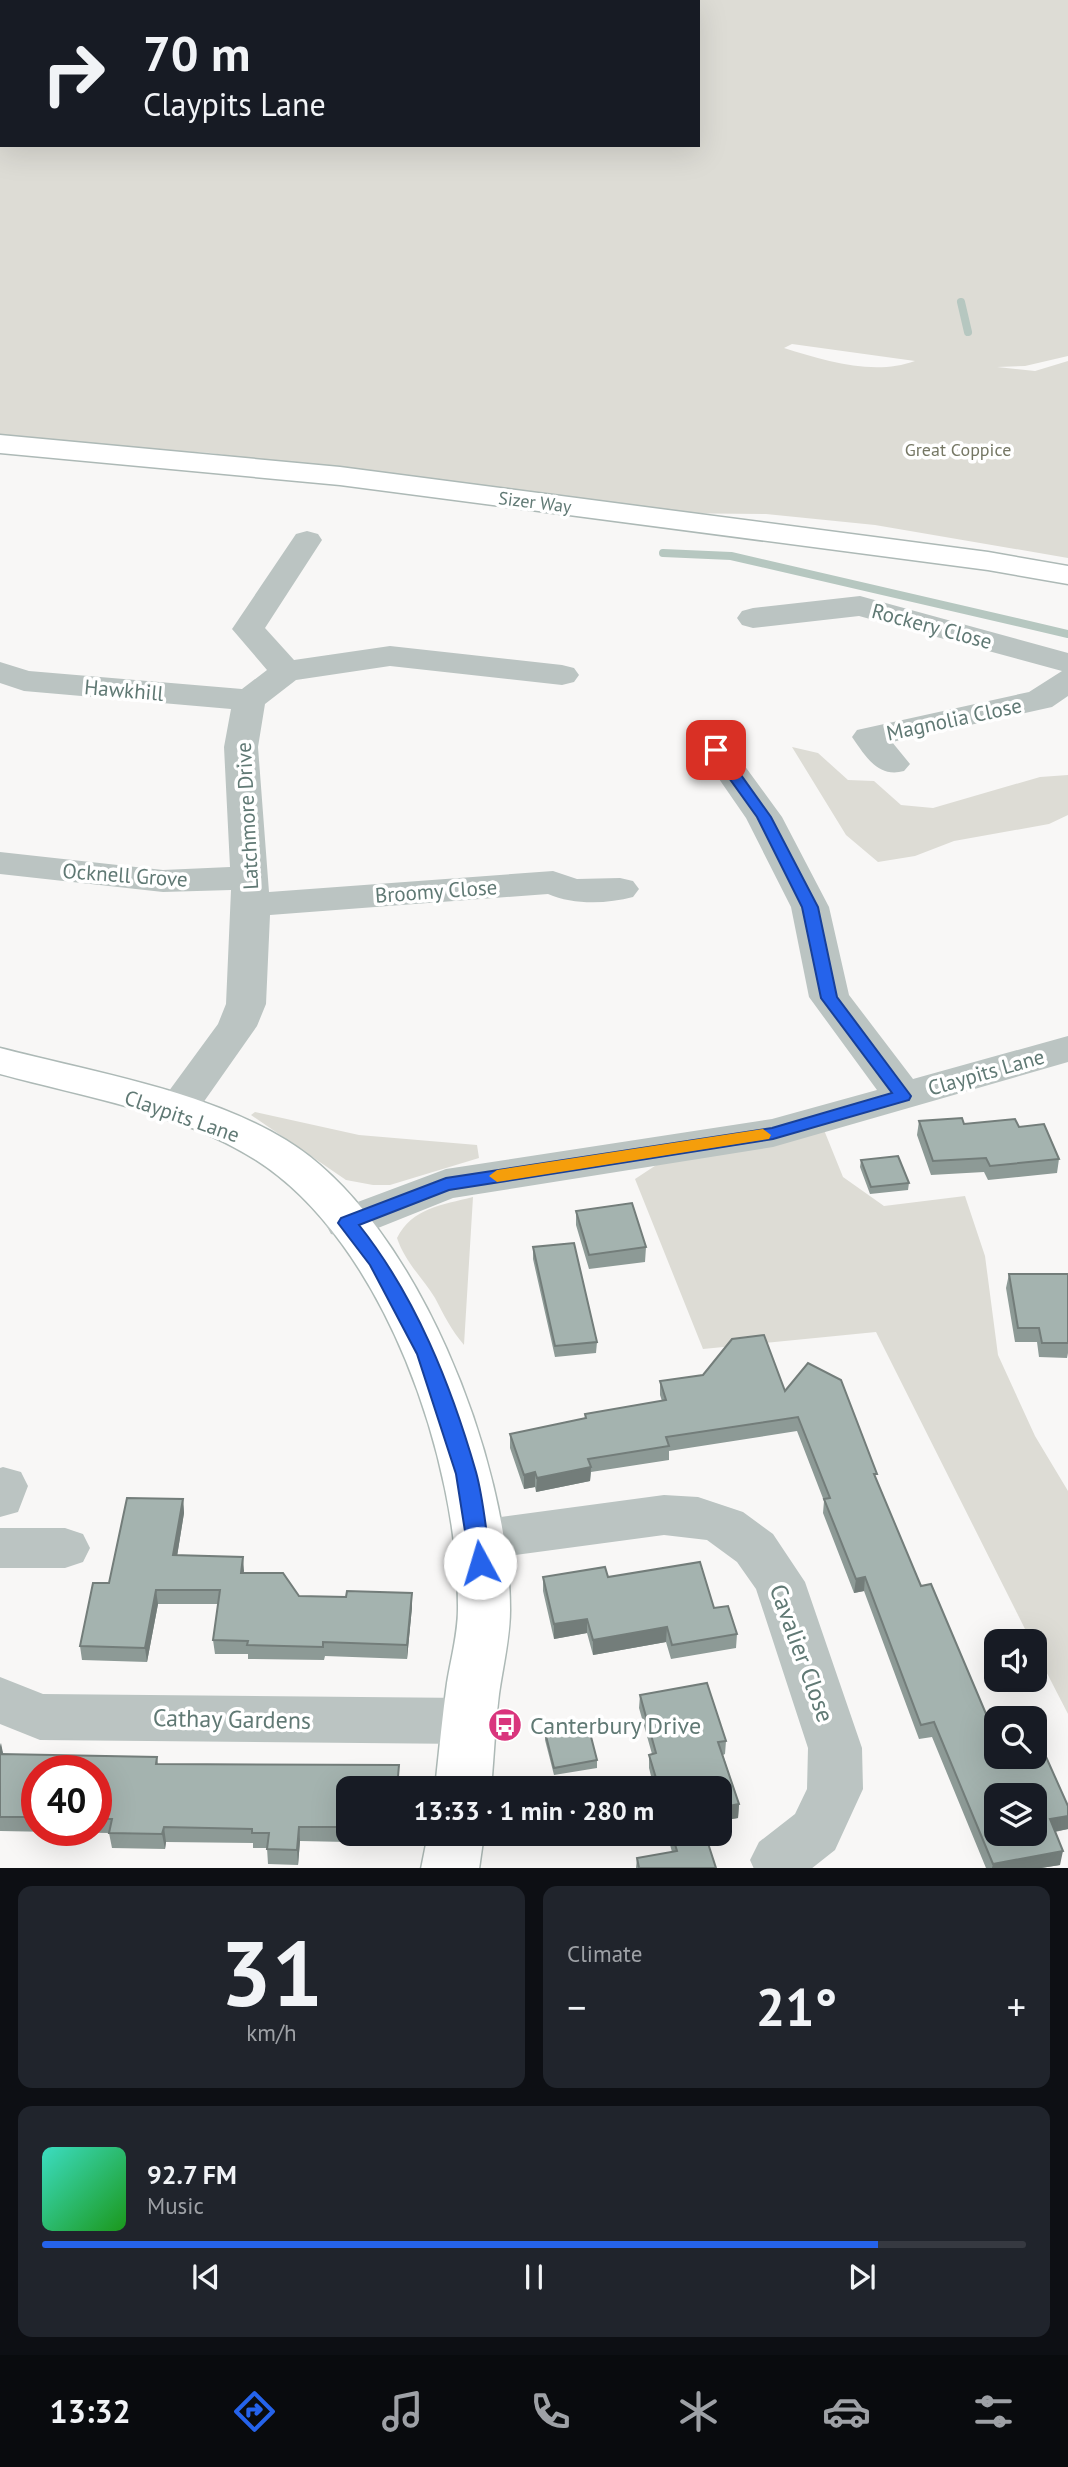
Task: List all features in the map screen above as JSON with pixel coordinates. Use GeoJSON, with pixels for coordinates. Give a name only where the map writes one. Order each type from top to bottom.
{"type":"FeatureCollection","features":[{"type":"Feature","properties":{"kind":"street","name":"Sizer Way"},"geometry":{"type":"LineString","coordinates":[[0,444],[340,477],[974,559],[1068,575]]}},
{"type":"Feature","properties":{"kind":"street"},"geometry":{"type":"LineString","coordinates":[[286,671],[248,629],[307,540]]}},
{"type":"Feature","properties":{"kind":"street","name":"Rockery Close"},"geometry":{"type":"LineString","coordinates":[[753,618],[860,607],[1068,663]]}},
{"type":"Feature","properties":{"kind":"street"},"geometry":{"type":"LineString","coordinates":[[249,700],[286,671],[390,656],[562,675]]}},
{"type":"Feature","properties":{"kind":"street","name":"Hawkhill"},"geometry":{"type":"LineString","coordinates":[[0,672],[24,681],[249,700]]}},
{"type":"Feature","properties":{"kind":"street","name":"Magnolia Close"},"geometry":{"type":"LineString","coordinates":[[892,764],[869,737],[1040,700],[1068,680]]}},
{"type":"Feature","properties":{"kind":"street","name":"Latchmore Drive"},"geometry":{"type":"LineString","coordinates":[[176,1110],[237,1026],[246,1004],[250,892],[241,747],[249,700]]}},
{"type":"Feature","properties":{"kind":"street"},"geometry":{"type":"LineString","coordinates":[[716,750],[764,817],[810,907],[829,998],[903,1096]]}},
{"type":"Feature","properties":{"kind":"street","name":"Ocknell Grove"},"geometry":{"type":"LineString","coordinates":[[0,863],[250,892]]}},
{"type":"Feature","properties":{"kind":"street","name":"Broomy Close"},"geometry":{"type":"LineString","coordinates":[[250,892],[553,882],[570,890],[620,889]]}},
{"type":"Feature","properties":{"kind":"street","name":"Claypits Lane"},"geometry":{"type":"LineString","coordinates":[[0,1061],[219,1124],[273,1152],[313,1182],[347,1223],[446,1184],[773,1133],[1068,1049]]}},
{"type":"Feature","properties":{"kind":"street"},"geometry":{"type":"LineString","coordinates":[[347,1223],[378,1261],[427,1354],[466,1474],[478,1540],[484,1610],[468,1721],[464,1776]]}},
{"type":"Feature","properties":{"kind":"street","name":"Cavalier Close"},"geometry":{"type":"LineString","coordinates":[[478,1540],[664,1515],[698,1517],[725,1527],[755,1548],[779,1582],[835,1748],[835,1789],[815,1832],[779,1860]]}},
{"type":"Feature","properties":{"kind":"street"},"geometry":{"type":"LineString","coordinates":[[0,1548],[65,1548]]}},
{"type":"Feature","properties":{"kind":"street","name":"Cathay Gardens"},"geometry":{"type":"LineString","coordinates":[[0,1700],[40,1717],[468,1721]]}},
{"type":"Feature","properties":{"kind":"street"},"geometry":{"type":"LineString","coordinates":[[450,1868],[454,1846]]}},
{"type":"Feature","properties":{"kind":"green space","name":"Great Coppice"},"geometry":{"type":"Polygon","coordinates":[[[700,0],[1068,0],[1068,356],[1025,366],[997,367],[1035,371],[1068,361],[1068,558],[875,525],[766,514],[655,513],[210,453],[0,440],[0,147],[700,147],[700,0]],[[792,344],[784,348],[816,358],[866,367],[915,361],[792,344]]]}},
{"type":"Feature","properties":{"kind":"green space"},"geometry":{"type":"Polygon","coordinates":[[[792,747],[818,753],[848,780],[874,781],[901,805],[933,808],[1040,777],[1068,775],[1068,815],[1049,824],[954,841],[915,856],[878,862],[846,835],[792,747]]]}},
{"type":"Feature","properties":{"kind":"green space"},"geometry":{"type":"Polygon","coordinates":[[[255,1112],[359,1135],[477,1145],[479,1158],[390,1185],[346,1180],[251,1115],[255,1112]]]}},
{"type":"Feature","properties":{"kind":"green space"},"geometry":{"type":"Polygon","coordinates":[[[824,1130],[843,1177],[884,1206],[965,1196],[985,1256],[998,1355],[1035,1436],[1068,1491],[1068,1714],[1047,1673],[1047,1629],[1025,1629],[876,1332],[703,1349],[635,1179],[670,1156],[824,1130]]]}},
{"type":"Feature","properties":{"kind":"green space"},"geometry":{"type":"Polygon","coordinates":[[[473,1197],[464,1345],[409,1262],[397,1238],[403,1228],[419,1214],[473,1197]]]}},
{"type":"Feature","properties":{"kind":"building"},"geometry":{"type":"Polygon","coordinates":[[[962,1118],[964,1124],[1015,1119],[1019,1127],[1044,1124],[1059,1159],[990,1166],[986,1158],[933,1161],[919,1121],[962,1118]]]}},
{"type":"Feature","properties":{"kind":"building"},"geometry":{"type":"Polygon","coordinates":[[[898,1156],[909,1183],[871,1187],[861,1160],[898,1156]]]}},
{"type":"Feature","properties":{"kind":"building"},"geometry":{"type":"Polygon","coordinates":[[[632,1203],[646,1247],[589,1255],[576,1211],[632,1203]]]}},
{"type":"Feature","properties":{"kind":"building"},"geometry":{"type":"Polygon","coordinates":[[[574,1243],[597,1342],[555,1346],[533,1247],[574,1243]]]}},
{"type":"Feature","properties":{"kind":"building"},"geometry":{"type":"Polygon","coordinates":[[[1009,1274],[1068,1274],[1068,1343],[1042,1343],[1039,1328],[1018,1328],[1009,1274]]]}},
{"type":"Feature","properties":{"kind":"building"},"geometry":{"type":"Polygon","coordinates":[[[764,1335],[785,1391],[808,1363],[841,1380],[877,1474],[874,1474],[921,1586],[931,1584],[984,1709],[984,1769],[1047,1769],[1047,1759],[1068,1806],[1068,1816],[1050,1819],[1063,1851],[993,1864],[986,1846],[1047,1846],[1047,1783],[984,1783],[984,1842],[934,1722],[921,1725],[865,1577],[856,1579],[824,1499],[830,1498],[798,1417],[666,1437],[669,1446],[588,1459],[591,1467],[537,1478],[535,1472],[524,1475],[510,1434],[586,1418],[585,1414],[666,1400],[660,1381],[703,1375],[732,1339],[764,1335]]]}},
{"type":"Feature","properties":{"kind":"building"},"geometry":{"type":"Polygon","coordinates":[[[127,1498],[183,1499],[173,1555],[243,1557],[241,1573],[283,1573],[299,1596],[346,1597],[347,1591],[412,1593],[407,1645],[323,1642],[323,1647],[247,1645],[248,1641],[213,1640],[220,1590],[156,1590],[145,1648],[80,1646],[93,1583],[109,1583],[127,1498]]]}},
{"type":"Feature","properties":{"kind":"building"},"geometry":{"type":"Polygon","coordinates":[[[700,1562],[714,1608],[728,1606],[737,1634],[672,1645],[667,1627],[593,1640],[587,1619],[554,1624],[543,1577],[605,1567],[608,1577],[700,1562]]]}},
{"type":"Feature","properties":{"kind":"building"},"geometry":{"type":"Polygon","coordinates":[[[707,1683],[726,1741],[718,1742],[730,1776],[655,1776],[649,1755],[656,1753],[640,1695],[707,1683]]]}},
{"type":"Feature","properties":{"kind":"building"},"geometry":{"type":"Polygon","coordinates":[[[588,1725],[597,1760],[554,1768],[545,1732],[588,1725]]]}},
{"type":"Feature","properties":{"kind":"building"},"geometry":{"type":"Polygon","coordinates":[[[0,1754],[52,1755],[21,1755],[21,1817],[0,1817],[0,1754]]]}},
{"type":"Feature","properties":{"kind":"building"},"geometry":{"type":"Polygon","coordinates":[[[112,1756],[157,1757],[156,1764],[399,1765],[398,1776],[336,1776],[336,1827],[299,1827],[297,1850],[267,1849],[269,1833],[252,1833],[252,1829],[164,1827],[162,1834],[112,1833],[112,1756]]]}},
{"type":"Feature","properties":{"kind":"building"},"geometry":{"type":"Polygon","coordinates":[[[732,1783],[739,1804],[732,1805],[732,1783]]]}},
{"type":"Feature","properties":{"kind":"building"},"geometry":{"type":"Polygon","coordinates":[[[676,1846],[709,1846],[716,1868],[639,1868],[637,1858],[677,1851],[676,1846]]]}},
{"type":"Feature","properties":{"kind":"waterway"},"geometry":{"type":"LineString","coordinates":[[961,302],[968,332]]}},
{"type":"Feature","properties":{"kind":"waterway"},"geometry":{"type":"LineString","coordinates":[[663,553],[731,556],[1068,634]]}},
{"type":"Feature","properties":{"kind":"slow traffic"},"geometry":{"type":"LineString","coordinates":[[497,1176],[763,1135]]}},
{"type":"Feature","properties":{"kind":"place","name":"Canterbury Drive"},"geometry":{"type":"Point","coordinates":[505,1725]}},
{"type":"Feature","properties":{"kind":"route"},"geometry":{"type":"LineString","coordinates":[[480,1563],[466,1474],[427,1354],[378,1261],[347,1223],[446,1184],[773,1133],[903,1096],[829,998],[810,907],[764,817],[716,750]]}}]}
